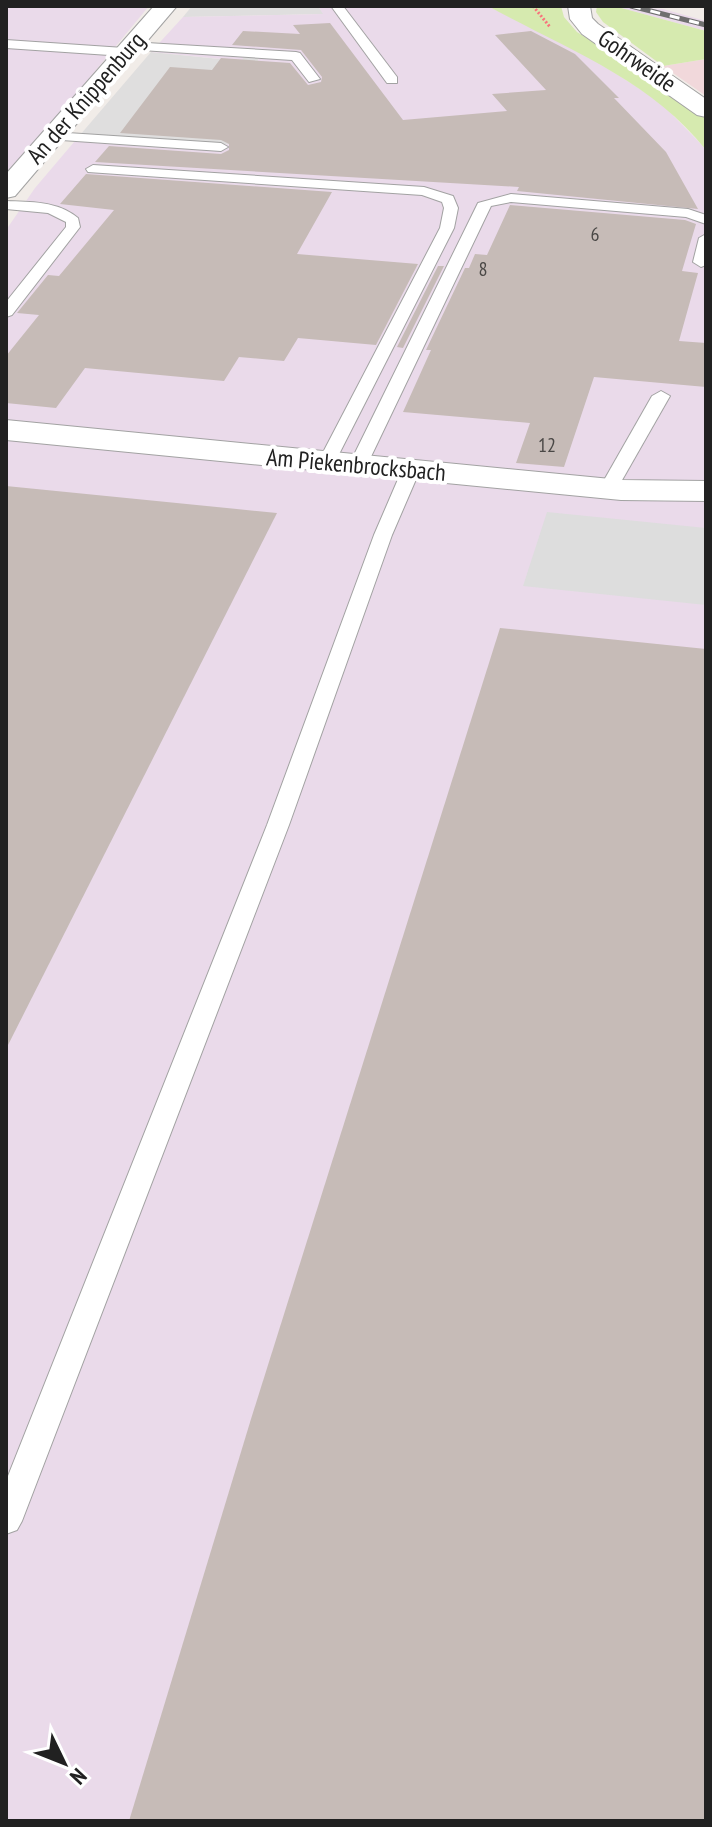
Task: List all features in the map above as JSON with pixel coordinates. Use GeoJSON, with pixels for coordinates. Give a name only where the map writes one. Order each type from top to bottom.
{"type":"FeatureCollection","features":[{"type":"Feature","properties":{"kind":"street","name":"An der Knippenburg"},"geometry":{"type":"LineString","coordinates":[[6,190],[166,6]]}},
{"type":"Feature","properties":{"kind":"street","name":"Gohrweide"},"geometry":{"type":"LineString","coordinates":[[579,6],[581,19],[590,29],[706,110]]}},
{"type":"Feature","properties":{"kind":"street","name":"Am Piekenbrocksbach"},"geometry":{"type":"LineString","coordinates":[[6,430],[608,489],[706,491]]}},
{"type":"Feature","properties":{"kind":"lane"},"geometry":{"type":"LineString","coordinates":[[337,6],[392,80]]}},
{"type":"Feature","properties":{"kind":"lane"},"geometry":{"type":"LineString","coordinates":[[6,44],[296,56],[314,79]]}},
{"type":"Feature","properties":{"kind":"lane"},"geometry":{"type":"LineString","coordinates":[[52,136],[221,147]]}},
{"type":"Feature","properties":{"kind":"lane"},"geometry":{"type":"LineString","coordinates":[[93,169],[424,191],[448,199],[451,208],[447,228],[343,464]]}},
{"type":"Feature","properties":{"kind":"lane"},"geometry":{"type":"LineString","coordinates":[[343,464],[485,203],[511,198],[688,213],[706,220]]}},
{"type":"Feature","properties":{"kind":"lane"},"geometry":{"type":"LineString","coordinates":[[6,205],[53,210],[68,215],[73,221],[73,227],[6,312]]}},
{"type":"Feature","properties":{"kind":"lane"},"geometry":{"type":"LineString","coordinates":[[701,262],[706,238]]}},
{"type":"Feature","properties":{"kind":"lane"},"geometry":{"type":"LineString","coordinates":[[608,489],[661,396]]}},
{"type":"Feature","properties":{"kind":"lane"},"geometry":{"type":"LineString","coordinates":[[6,1521],[278,825],[383,535],[411,470]]}},
{"type":"Feature","properties":{"kind":"shaded area"},"geometry":{"type":"Polygon","coordinates":[[[6,6],[149,6],[6,179],[6,6]]]}},
{"type":"Feature","properties":{"kind":"shaded area"},"geometry":{"type":"Polygon","coordinates":[[[192,6],[318,6],[324,14],[183,17],[192,6]]]}},
{"type":"Feature","properties":{"kind":"shaded area"},"geometry":{"type":"Polygon","coordinates":[[[318,6],[488,6],[595,60],[660,102],[706,150],[706,482],[586,478],[6,422],[6,230],[35,188],[80,135],[235,145],[238,90],[259,59],[244,57],[241,61],[151,52],[183,17],[323,14],[318,6]]]}},
{"type":"Feature","properties":{"kind":"shaded area"},"geometry":{"type":"Polygon","coordinates":[[[614,6],[663,9],[706,21],[706,31],[614,6]]]}},
{"type":"Feature","properties":{"kind":"shaded area"},"geometry":{"type":"Polygon","coordinates":[[[151,52],[229,60],[253,56],[259,60],[238,90],[235,145],[80,135],[151,52]]]}},
{"type":"Feature","properties":{"kind":"shaded area"},"geometry":{"type":"Polygon","coordinates":[[[706,59],[706,96],[663,66],[706,59]]]}},
{"type":"Feature","properties":{"kind":"shaded area"},"geometry":{"type":"Polygon","coordinates":[[[6,437],[706,499],[706,1821],[6,1821],[6,437]]]}},
{"type":"Feature","properties":{"kind":"shaded area"},"geometry":{"type":"Polygon","coordinates":[[[547,512],[706,528],[706,605],[523,586],[547,512]]]}},
{"type":"Feature","properties":{"kind":"green space"},"geometry":{"type":"Polygon","coordinates":[[[488,6],[561,6],[564,17],[577,32],[632,66],[706,119],[706,150],[684,125],[632,84],[488,6]]]}},
{"type":"Feature","properties":{"kind":"green space"},"geometry":{"type":"Polygon","coordinates":[[[597,6],[614,6],[706,31],[706,59],[663,66],[603,22],[596,12],[597,6]]]}},
{"type":"Feature","properties":{"kind":"building"},"geometry":{"type":"Polygon","coordinates":[[[330,23],[403,120],[507,111],[492,94],[546,90],[495,35],[531,31],[575,54],[619,98],[614,98],[666,152],[698,209],[517,191],[519,187],[95,162],[109,146],[221,154],[229,150],[229,144],[221,140],[120,133],[170,67],[212,70],[221,58],[290,63],[308,85],[321,82],[322,77],[301,50],[232,45],[243,31],[300,34],[293,25],[330,23]]]}},
{"type":"Feature","properties":{"kind":"building"},"geometry":{"type":"Polygon","coordinates":[[[86,174],[332,192],[297,254],[418,264],[376,345],[298,338],[284,361],[239,357],[224,381],[85,368],[56,408],[6,403],[6,356],[39,315],[17,313],[48,275],[59,276],[114,210],[60,204],[86,174]]]}},
{"type":"Feature","properties":{"kind":"building"},"geometry":{"type":"Polygon","coordinates":[[[510,205],[685,220],[696,224],[682,271],[698,273],[679,341],[706,343],[706,387],[594,377],[564,467],[516,463],[530,423],[403,412],[431,350],[426,350],[465,268],[469,268],[475,254],[487,255],[510,205]]]}},
{"type":"Feature","properties":{"kind":"building"},"geometry":{"type":"Polygon","coordinates":[[[438,266],[444,266],[403,348],[397,347],[438,266]]]}},
{"type":"Feature","properties":{"kind":"building"},"geometry":{"type":"Polygon","coordinates":[[[6,486],[277,513],[6,1049],[6,486]]]}},
{"type":"Feature","properties":{"kind":"building"},"geometry":{"type":"Polygon","coordinates":[[[500,628],[706,649],[706,1821],[129,1821],[251,1419],[500,628]]]}},
{"type":"Feature","properties":{"kind":"railway"},"geometry":{"type":"LineString","coordinates":[[631,6],[706,25]]}}]}
